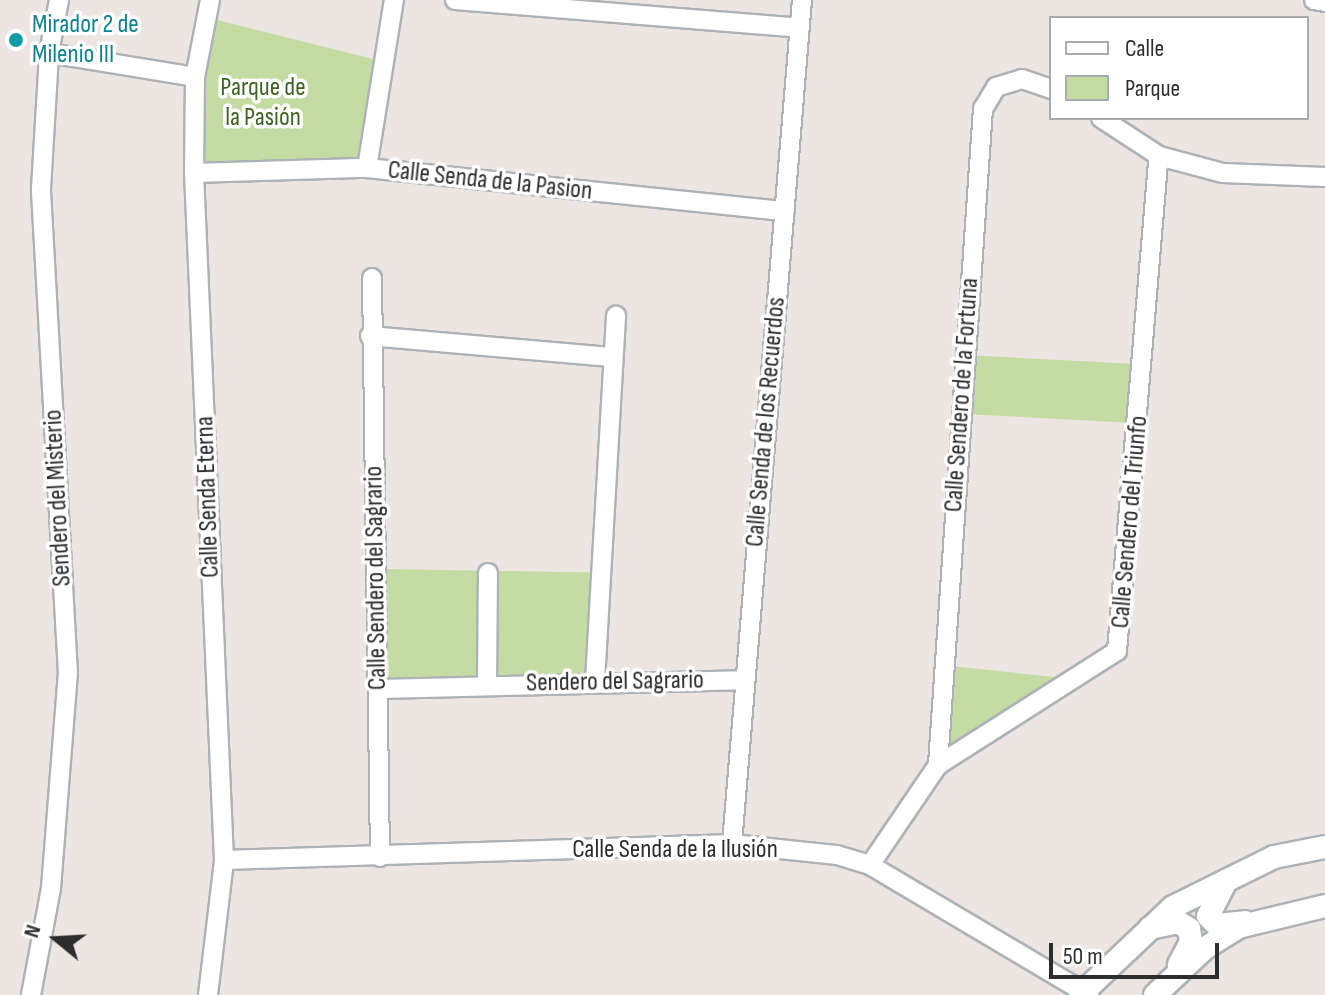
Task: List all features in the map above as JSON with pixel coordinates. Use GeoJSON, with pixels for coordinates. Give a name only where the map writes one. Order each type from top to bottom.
{"type":"FeatureCollection","features":[{"type":"Feature","properties":{"kind":"street","name":"Sendero del Misterio"},"geometry":{"type":"LineString","coordinates":[[31,995],[51,888],[68,674],[41,189],[49,53],[59,0]]}},
{"type":"Feature","properties":{"kind":"street","name":"Calle Senda Eterna"},"geometry":{"type":"LineString","coordinates":[[208,995],[224,860],[194,173],[195,77],[210,0]]}},
{"type":"Feature","properties":{"kind":"street"},"geometry":{"type":"LineString","coordinates":[[367,168],[394,0]]}},
{"type":"Feature","properties":{"kind":"street"},"geometry":{"type":"LineString","coordinates":[[455,0],[640,9],[800,28]]}},
{"type":"Feature","properties":{"kind":"street","name":"Calle Senda de los Recuerdos"},"geometry":{"type":"LineString","coordinates":[[732,844],[743,680],[802,0]]}},
{"type":"Feature","properties":{"kind":"street"},"geometry":{"type":"LineString","coordinates":[[1314,0],[1325,2]]}},
{"type":"Feature","properties":{"kind":"street"},"geometry":{"type":"LineString","coordinates":[[49,53],[195,77]]}},
{"type":"Feature","properties":{"kind":"street","name":"Calle Sendero de la Fortuna"},"geometry":{"type":"LineString","coordinates":[[938,765],[983,109],[996,87],[1022,79],[1049,88]]}},
{"type":"Feature","properties":{"kind":"street"},"geometry":{"type":"LineString","coordinates":[[1104,120],[1159,156],[1223,173],[1325,177]]}},
{"type":"Feature","properties":{"kind":"street","name":"Calle Sendero del Triunfo"},"geometry":{"type":"LineString","coordinates":[[870,865],[938,765],[1117,651],[1159,156]]}},
{"type":"Feature","properties":{"kind":"street","name":"Calle Senda de la Pasion"},"geometry":{"type":"LineString","coordinates":[[194,173],[367,168],[785,211]]}},
{"type":"Feature","properties":{"kind":"street","name":"Calle Sendero del Sagrario"},"geometry":{"type":"LineString","coordinates":[[372,278],[370,336],[380,857]]}},
{"type":"Feature","properties":{"kind":"street"},"geometry":{"type":"LineString","coordinates":[[595,681],[610,357],[616,316]]}},
{"type":"Feature","properties":{"kind":"street"},"geometry":{"type":"LineString","coordinates":[[370,336],[610,357]]}},
{"type":"Feature","properties":{"kind":"street","name":"Sendero del Sagrario"},"geometry":{"type":"LineString","coordinates":[[487,684],[488,573]]}},
{"type":"Feature","properties":{"kind":"street","name":"Sendero del Sagrario"},"geometry":{"type":"LineString","coordinates":[[379,689],[595,681],[743,680]]}},
{"type":"Feature","properties":{"kind":"street","name":"Calle Senda de la Ilusión"},"geometry":{"type":"LineString","coordinates":[[224,860],[732,844],[837,855],[870,865],[1083,994]]}},
{"type":"Feature","properties":{"kind":"street"},"geometry":{"type":"LineString","coordinates":[[1083,994],[1147,928],[1232,874],[1274,857],[1325,847]]}},
{"type":"Feature","properties":{"kind":"street"},"geometry":{"type":"LineString","coordinates":[[1232,874],[1212,899],[1208,916],[1217,925],[1325,906]]}},
{"type":"Feature","properties":{"kind":"street"},"geometry":{"type":"LineString","coordinates":[[1155,995],[1175,974],[1227,934],[1258,920]]}},
{"type":"Feature","properties":{"kind":"street"},"geometry":{"type":"LineString","coordinates":[[1147,928],[1178,922],[1189,929],[1191,942],[1175,974]]}},
{"type":"Feature","properties":{"kind":"green space","name":"Parque de la Pasión"},"geometry":{"type":"Polygon","coordinates":[[[205,17],[381,61],[367,168],[194,173],[205,17]]]}},
{"type":"Feature","properties":{"kind":"green space"},"geometry":{"type":"Polygon","coordinates":[[[965,355],[1142,364],[1139,423],[962,414],[965,355]]]}},
{"type":"Feature","properties":{"kind":"green space"},"geometry":{"type":"Polygon","coordinates":[[[387,569],[593,573],[591,687],[385,683],[387,569]]]}},
{"type":"Feature","properties":{"kind":"green space"},"geometry":{"type":"Polygon","coordinates":[[[941,665],[1074,679],[938,765],[941,665]]]}},
{"type":"Feature","properties":{"kind":"place","name":"Mirador 2 de Milenio III"},"geometry":{"type":"Point","coordinates":[16,40]}}]}
